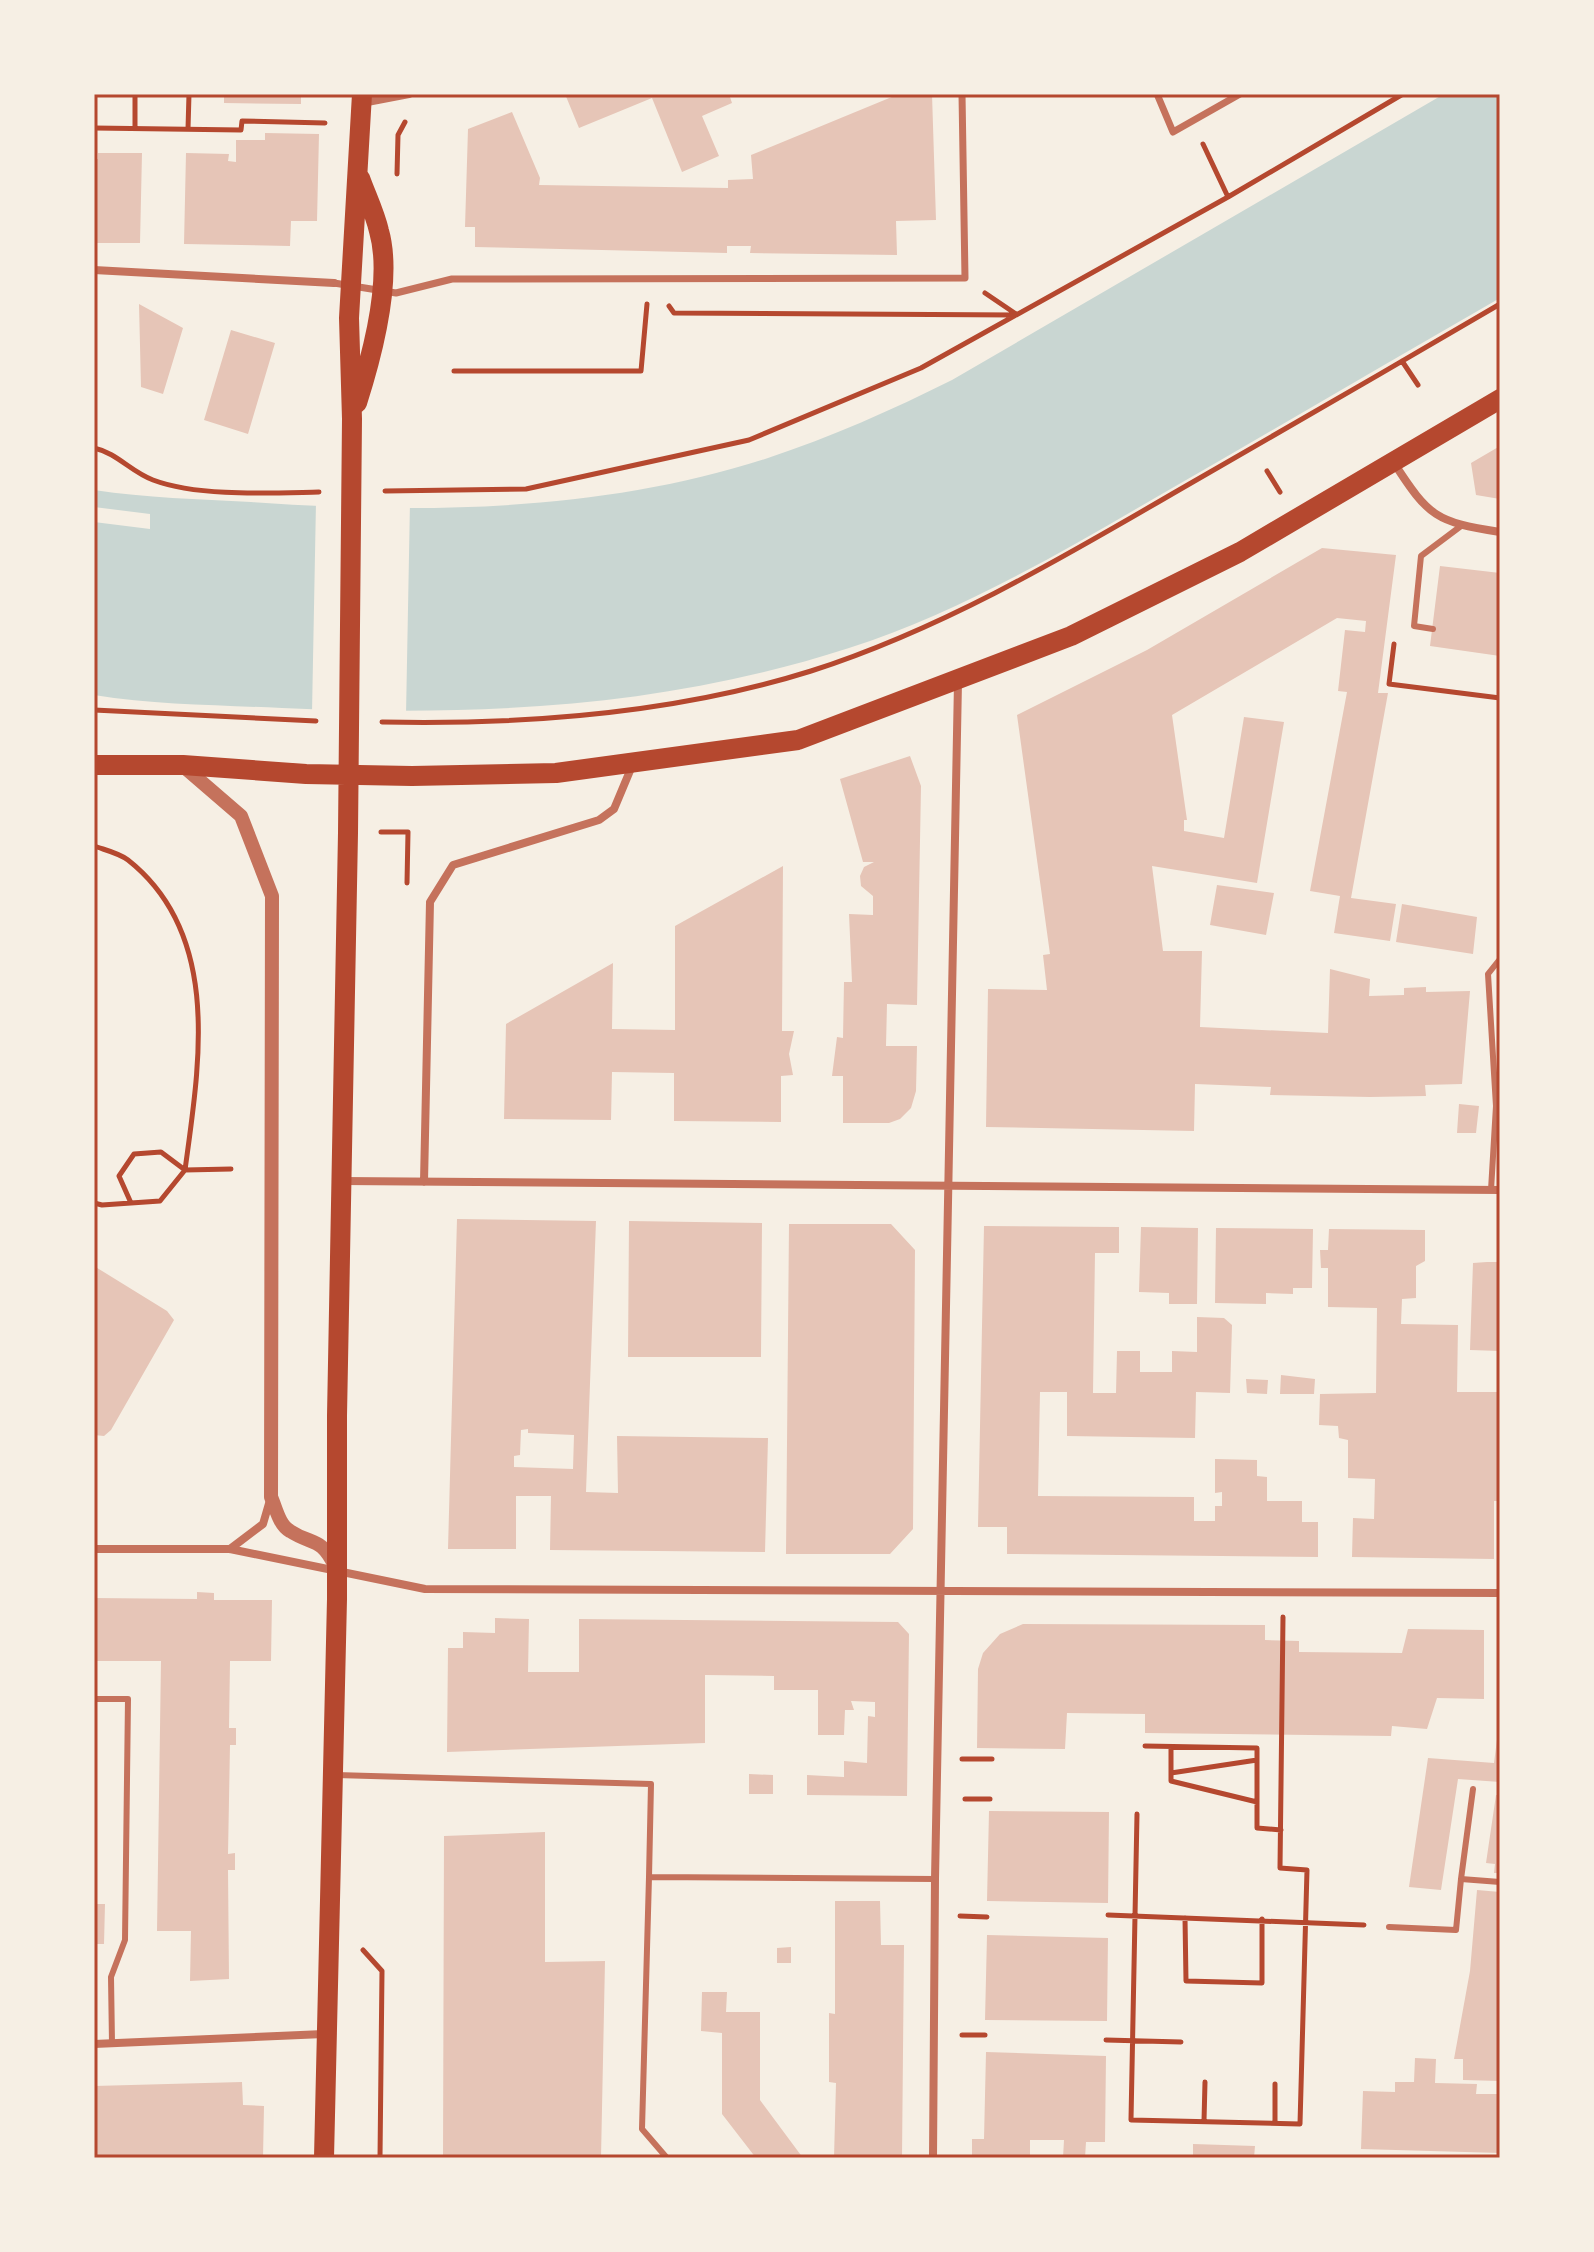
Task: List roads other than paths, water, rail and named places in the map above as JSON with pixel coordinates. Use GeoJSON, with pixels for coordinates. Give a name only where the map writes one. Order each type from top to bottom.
{"type":"FeatureCollection","features":[{"type":"Feature","properties":{"kind":"main road"},"geometry":{"type":"LineString","coordinates":[[324,2158],[337,1571],[352,464],[352,419],[342,284],[359,176],[362,99]]}},
{"type":"Feature","properties":{"kind":"main road"},"geometry":{"type":"LineString","coordinates":[[352,419],[368,367],[382,291],[380,233],[359,176]]}},
{"type":"Feature","properties":{"kind":"main road"},"geometry":{"type":"LineString","coordinates":[[94,765],[183,765],[306,774],[412,776],[556,773],[632,766],[798,740],[1071,636],[1240,552],[1500,399]]}},
{"type":"Feature","properties":{"kind":"street"},"geometry":{"type":"LineString","coordinates":[[362,99],[409,94]]}},
{"type":"Feature","properties":{"kind":"street"},"geometry":{"type":"LineString","coordinates":[[94,270],[342,284],[396,293],[452,279],[965,278],[962,94]]}},
{"type":"Feature","properties":{"kind":"street"},"geometry":{"type":"LineString","coordinates":[[1157,94],[1173,132],[1240,94]]}},
{"type":"Feature","properties":{"kind":"street"},"geometry":{"type":"LineString","coordinates":[[1394,462],[1415,496],[1435,517],[1461,526],[1500,532]]}},
{"type":"Feature","properties":{"kind":"street"},"geometry":{"type":"LineString","coordinates":[[933,2158],[939,1593],[958,681]]}},
{"type":"Feature","properties":{"kind":"street"},"geometry":{"type":"LineString","coordinates":[[183,765],[241,816],[272,896],[271,1497],[263,1524],[230,1549]]}},
{"type":"Feature","properties":{"kind":"street"},"geometry":{"type":"LineString","coordinates":[[424,1182],[430,902],[453,865],[599,820],[614,809],[632,766]]}},
{"type":"Feature","properties":{"kind":"street"},"geometry":{"type":"LineString","coordinates":[[343,1181],[1496,1190]]}},
{"type":"Feature","properties":{"kind":"street"},"geometry":{"type":"LineString","coordinates":[[271,1497],[283,1525],[290,1532],[320,1543],[337,1571]]}},
{"type":"Feature","properties":{"kind":"street"},"geometry":{"type":"LineString","coordinates":[[94,1549],[230,1549],[425,1589],[1500,1593]]}},
{"type":"Feature","properties":{"kind":"street"},"geometry":{"type":"LineString","coordinates":[[94,2044],[325,2034]]}},
{"type":"Feature","properties":{"kind":"lane"},"geometry":{"type":"LineString","coordinates":[[1433,629],[1414,626],[1421,556],[1461,526]]}},
{"type":"Feature","properties":{"kind":"lane"},"geometry":{"type":"LineString","coordinates":[[1496,1190],[1496,1106],[1488,974],[1500,959]]}},
{"type":"Feature","properties":{"kind":"lane"},"geometry":{"type":"LineString","coordinates":[[94,1699],[128,1699],[125,1940],[111,1977],[112,2043]]}},
{"type":"Feature","properties":{"kind":"lane"},"geometry":{"type":"LineString","coordinates":[[331,1775],[651,1784],[642,2129],[667,2158]]}},
{"type":"Feature","properties":{"kind":"lane"},"geometry":{"type":"LineString","coordinates":[[1389,1927],[1456,1930],[1473,1789]]}},
{"type":"Feature","properties":{"kind":"lane"},"geometry":{"type":"LineString","coordinates":[[649,1877],[935,1879]]}},
{"type":"Feature","properties":{"kind":"lane"},"geometry":{"type":"LineString","coordinates":[[1461,1879],[1500,1882]]}}]}
